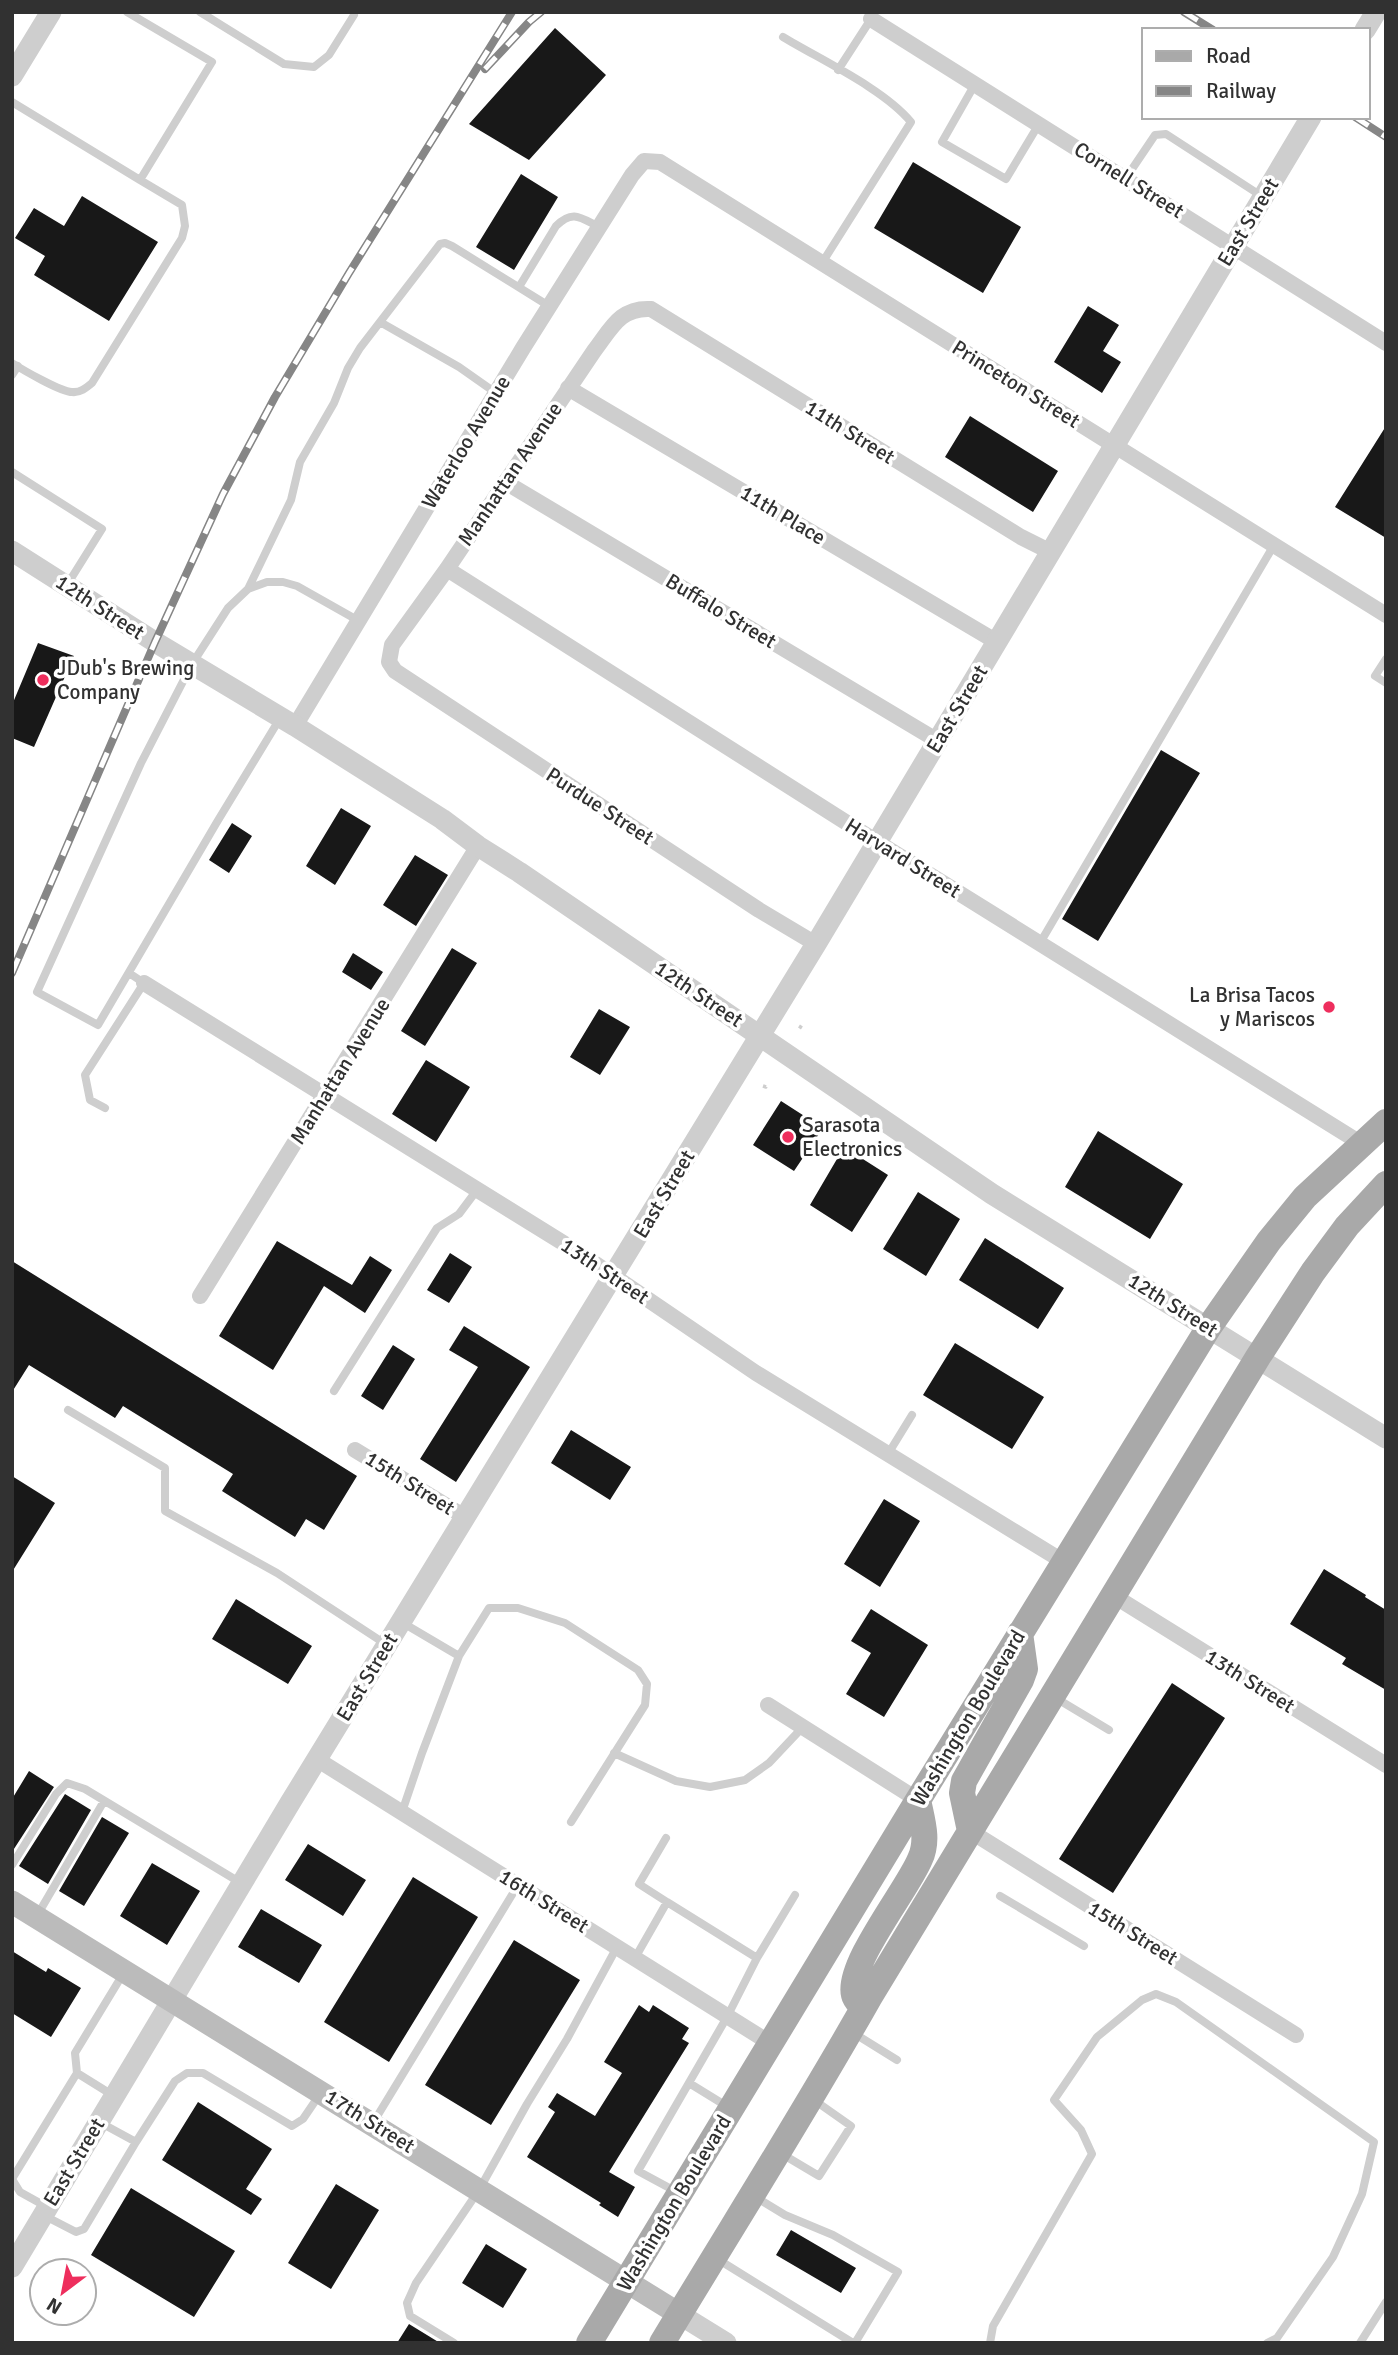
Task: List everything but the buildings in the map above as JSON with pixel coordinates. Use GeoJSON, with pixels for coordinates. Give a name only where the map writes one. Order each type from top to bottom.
{"type":"FeatureCollection","features":[{"type":"Feature","properties":{"kind":"main road","name":"Washington Boulevard"},"geometry":{"type":"LineString","coordinates":[[589,2343],[1209,1327],[1269,1241],[1305,1197],[1386,1122]]}},
{"type":"Feature","properties":{"kind":"main road"},"geometry":{"type":"LineString","coordinates":[[662,2343],[1258,1357],[1313,1272],[1347,1226],[1386,1184]]}},
{"type":"Feature","properties":{"kind":"main road"},"geometry":{"type":"LineString","coordinates":[[970,1831],[962,1793],[964,1782],[1021,1680],[1025,1669],[1020,1633]]}},
{"type":"Feature","properties":{"kind":"main road"},"geometry":{"type":"LineString","coordinates":[[863,2008],[854,1994],[853,1981],[873,1938],[921,1858],[925,1828],[918,1800]]}},
{"type":"Feature","properties":{"kind":"main road","name":"17th Street"},"geometry":{"type":"LineString","coordinates":[[12,1902],[679,2314]]}},
{"type":"Feature","properties":{"kind":"street"},"geometry":{"type":"LineString","coordinates":[[12,76],[51,12]]}},
{"type":"Feature","properties":{"kind":"street"},"geometry":{"type":"LineString","coordinates":[[1366,28],[1376,12]]}},
{"type":"Feature","properties":{"kind":"street","name":"Cornell Street"},"geometry":{"type":"LineString","coordinates":[[871,19],[1386,343]]}},
{"type":"Feature","properties":{"kind":"street","name":"East Street"},"geometry":{"type":"LineString","coordinates":[[12,2267],[171,1998],[816,944],[1310,119]]}},
{"type":"Feature","properties":{"kind":"street","name":"Princeton Street"},"geometry":{"type":"LineString","coordinates":[[644,161],[660,162],[1386,615]]}},
{"type":"Feature","properties":{"kind":"street","name":"Waterloo Avenue"},"geometry":{"type":"LineString","coordinates":[[288,721],[359,621],[549,306],[632,175],[644,161]]}},
{"type":"Feature","properties":{"kind":"street","name":"Manhattan Avenue"},"geometry":{"type":"LineString","coordinates":[[390,662],[392,645],[447,569],[568,388],[620,317],[638,308],[650,309]]}},
{"type":"Feature","properties":{"kind":"street","name":"11th Street"},"geometry":{"type":"LineString","coordinates":[[650,309],[1021,537],[1051,552]]}},
{"type":"Feature","properties":{"kind":"street","name":"11th Place"},"geometry":{"type":"LineString","coordinates":[[568,388],[997,642]]}},
{"type":"Feature","properties":{"kind":"street","name":"Buffalo Street"},"geometry":{"type":"LineString","coordinates":[[505,482],[938,741]]}},
{"type":"Feature","properties":{"kind":"street","name":"12th Street"},"geometry":{"type":"LineString","coordinates":[[15,559],[66,585],[288,721],[442,820],[992,1194],[1386,1438]]}},
{"type":"Feature","properties":{"kind":"street","name":"Harvard Street"},"geometry":{"type":"LineString","coordinates":[[447,569],[877,842],[1362,1144]]}},
{"type":"Feature","properties":{"kind":"street","name":"Purdue Street"},"geometry":{"type":"LineString","coordinates":[[390,662],[395,671],[759,910],[816,944]]}},
{"type":"Feature","properties":{"kind":"street","name":"Manhattan Avenue"},"geometry":{"type":"LineString","coordinates":[[200,1296],[478,846]]}},
{"type":"Feature","properties":{"kind":"street","name":"13th Street"},"geometry":{"type":"LineString","coordinates":[[144,983],[614,1275],[733,1358],[1064,1562]]}},
{"type":"Feature","properties":{"kind":"street","name":"15th Street"},"geometry":{"type":"LineString","coordinates":[[355,1450],[465,1517]]}},
{"type":"Feature","properties":{"kind":"street","name":"13th Street"},"geometry":{"type":"LineString","coordinates":[[1114,1596],[1386,1765]]}},
{"type":"Feature","properties":{"kind":"street"},"geometry":{"type":"LineString","coordinates":[[768,1706],[918,1800]]}},
{"type":"Feature","properties":{"kind":"street","name":"16th Street"},"geometry":{"type":"LineString","coordinates":[[318,1760],[770,2043]]}},
{"type":"Feature","properties":{"kind":"street","name":"15th Street"},"geometry":{"type":"LineString","coordinates":[[970,1831],[1296,2035]]}},
{"type":"Feature","properties":{"kind":"street","name":"17th Street"},"geometry":{"type":"LineString","coordinates":[[679,2314],[726,2343]]}},
{"type":"Feature","properties":{"kind":"lane"},"geometry":{"type":"LineString","coordinates":[[127,12],[212,62],[140,180]]}},
{"type":"Feature","properties":{"kind":"lane"},"geometry":{"type":"LineString","coordinates":[[200,12],[284,64],[314,67],[329,55],[354,15]]}},
{"type":"Feature","properties":{"kind":"lane"},"geometry":{"type":"LineString","coordinates":[[838,70],[871,19]]}},
{"type":"Feature","properties":{"kind":"lane"},"geometry":{"type":"LineString","coordinates":[[783,37],[881,95],[902,111],[911,122],[822,263]]}},
{"type":"Feature","properties":{"kind":"lane"},"geometry":{"type":"LineString","coordinates":[[975,84],[942,142],[1006,179],[1039,124]]}},
{"type":"Feature","properties":{"kind":"lane"},"geometry":{"type":"LineString","coordinates":[[12,102],[182,205],[185,226],[182,238],[92,383],[78,392],[71,393],[15,364],[12,376]]}},
{"type":"Feature","properties":{"kind":"lane"},"geometry":{"type":"LineString","coordinates":[[1126,178],[1148,142],[1155,135],[1166,134],[1264,197]]}},
{"type":"Feature","properties":{"kind":"lane"},"geometry":{"type":"LineString","coordinates":[[519,287],[556,226],[564,218],[570,215],[578,217],[599,227]]}},
{"type":"Feature","properties":{"kind":"lane"},"geometry":{"type":"LineString","coordinates":[[288,721],[98,1026],[37,992],[141,763],[192,664],[228,608],[248,589],[291,500],[300,462],[334,403],[348,368],[360,348],[440,244],[445,243],[549,306]]}},
{"type":"Feature","properties":{"kind":"lane"},"geometry":{"type":"LineString","coordinates":[[380,322],[459,367],[496,393]]}},
{"type":"Feature","properties":{"kind":"lane"},"geometry":{"type":"LineString","coordinates":[[12,472],[102,529],[66,585]]}},
{"type":"Feature","properties":{"kind":"lane"},"geometry":{"type":"LineString","coordinates":[[1040,943],[1274,545]]}},
{"type":"Feature","properties":{"kind":"lane"},"geometry":{"type":"LineString","coordinates":[[248,589],[267,582],[297,586],[359,621]]}},
{"type":"Feature","properties":{"kind":"lane"},"geometry":{"type":"LineString","coordinates":[[1386,659],[1375,676],[1386,683]]}},
{"type":"Feature","properties":{"kind":"lane"},"geometry":{"type":"LineString","coordinates":[[105,1108],[90,1100],[85,1074],[144,983],[129,973]]}},
{"type":"Feature","properties":{"kind":"lane"},"geometry":{"type":"LineString","coordinates":[[334,1391],[437,1228],[459,1214],[477,1190]]}},
{"type":"Feature","properties":{"kind":"lane"},"geometry":{"type":"LineString","coordinates":[[68,1410],[165,1468],[165,1511],[277,1573],[387,1645]]}},
{"type":"Feature","properties":{"kind":"lane"},"geometry":{"type":"LineString","coordinates":[[888,1454],[912,1415]]}},
{"type":"Feature","properties":{"kind":"lane"},"geometry":{"type":"LineString","coordinates":[[402,1812],[459,1656],[489,1608],[518,1608],[565,1623],[638,1670],[647,1684],[645,1705],[571,1822]]}},
{"type":"Feature","properties":{"kind":"lane"},"geometry":{"type":"LineString","coordinates":[[401,1622],[459,1656]]}},
{"type":"Feature","properties":{"kind":"lane"},"geometry":{"type":"LineString","coordinates":[[1053,1696],[1109,1730]]}},
{"type":"Feature","properties":{"kind":"lane"},"geometry":{"type":"LineString","coordinates":[[614,1753],[676,1781],[709,1787],[745,1780],[769,1763],[802,1728]]}},
{"type":"Feature","properties":{"kind":"lane"},"geometry":{"type":"LineString","coordinates":[[12,1865],[56,1794],[67,1783],[85,1790],[241,1883]]}},
{"type":"Feature","properties":{"kind":"lane"},"geometry":{"type":"LineString","coordinates":[[37,1917],[104,1801]]}},
{"type":"Feature","properties":{"kind":"lane"},"geometry":{"type":"LineString","coordinates":[[666,1838],[639,1884],[757,1958]]}},
{"type":"Feature","properties":{"kind":"lane"},"geometry":{"type":"LineString","coordinates":[[373,2123],[518,1885]]}},
{"type":"Feature","properties":{"kind":"lane"},"geometry":{"type":"LineString","coordinates":[[680,2195],[638,2171],[795,1895]]}},
{"type":"Feature","properties":{"kind":"lane"},"geometry":{"type":"LineString","coordinates":[[1000,1896],[1084,1947]]}},
{"type":"Feature","properties":{"kind":"lane"},"geometry":{"type":"LineString","coordinates":[[635,1958],[667,1902]]}},
{"type":"Feature","properties":{"kind":"lane"},"geometry":{"type":"LineString","coordinates":[[454,2343],[410,2316],[407,2303],[416,2283],[480,2190],[617,1947]]}},
{"type":"Feature","properties":{"kind":"lane"},"geometry":{"type":"LineString","coordinates":[[125,1970],[75,2053],[75,2076],[12,2179],[20,2192],[76,2232],[84,2229],[176,2081],[187,2073],[203,2073],[292,2126],[303,2119],[322,2092]]}},
{"type":"Feature","properties":{"kind":"lane"},"geometry":{"type":"LineString","coordinates":[[990,2343],[993,2326],[1092,2154],[1081,2130],[1054,2101],[1097,2037],[1142,2000],[1156,1994],[1176,2002],[1374,2142],[1362,2194],[1333,2257],[1277,2338],[1266,2343]]}},
{"type":"Feature","properties":{"kind":"lane"},"geometry":{"type":"LineString","coordinates":[[850,2031],[897,2060]]}},
{"type":"Feature","properties":{"kind":"lane"},"geometry":{"type":"LineString","coordinates":[[75,2076],[114,2096]]}},
{"type":"Feature","properties":{"kind":"lane"},"geometry":{"type":"LineString","coordinates":[[689,2083],[731,2109]]}},
{"type":"Feature","properties":{"kind":"lane"},"geometry":{"type":"LineString","coordinates":[[778,2151],[819,2176],[851,2126],[812,2098]]}},
{"type":"Feature","properties":{"kind":"lane"},"geometry":{"type":"LineString","coordinates":[[99,2121],[136,2142]]}},
{"type":"Feature","properties":{"kind":"lane"},"geometry":{"type":"LineString","coordinates":[[713,2256],[854,2343],[898,2272],[833,2235],[785,2215],[751,2194]]}},
{"type":"Feature","properties":{"kind":"lane"},"geometry":{"type":"LineString","coordinates":[[1360,2343],[1386,2302]]}},
{"type":"Feature","properties":{"kind":"railway"},"geometry":{"type":"LineString","coordinates":[[12,973],[155,642],[223,494],[275,397],[349,273],[512,12]]}},
{"type":"Feature","properties":{"kind":"railway"},"geometry":{"type":"LineString","coordinates":[[485,69],[541,12]]}},
{"type":"Feature","properties":{"kind":"railway"},"geometry":{"type":"LineString","coordinates":[[1184,12],[1210,28]]}},
{"type":"Feature","properties":{"kind":"railway"},"geometry":{"type":"LineString","coordinates":[[1358,119],[1386,137]]}},
{"type":"Feature","properties":{"kind":"place","name":"JDub's Brewing Company"},"geometry":{"type":"Point","coordinates":[43,680]}},
{"type":"Feature","properties":{"kind":"place","name":"La Brisa Tacos y Mariscos"},"geometry":{"type":"Point","coordinates":[1329,1007]}},
{"type":"Feature","properties":{"kind":"place","name":"Sarasota Electronics"},"geometry":{"type":"Point","coordinates":[788,1137]}}]}
